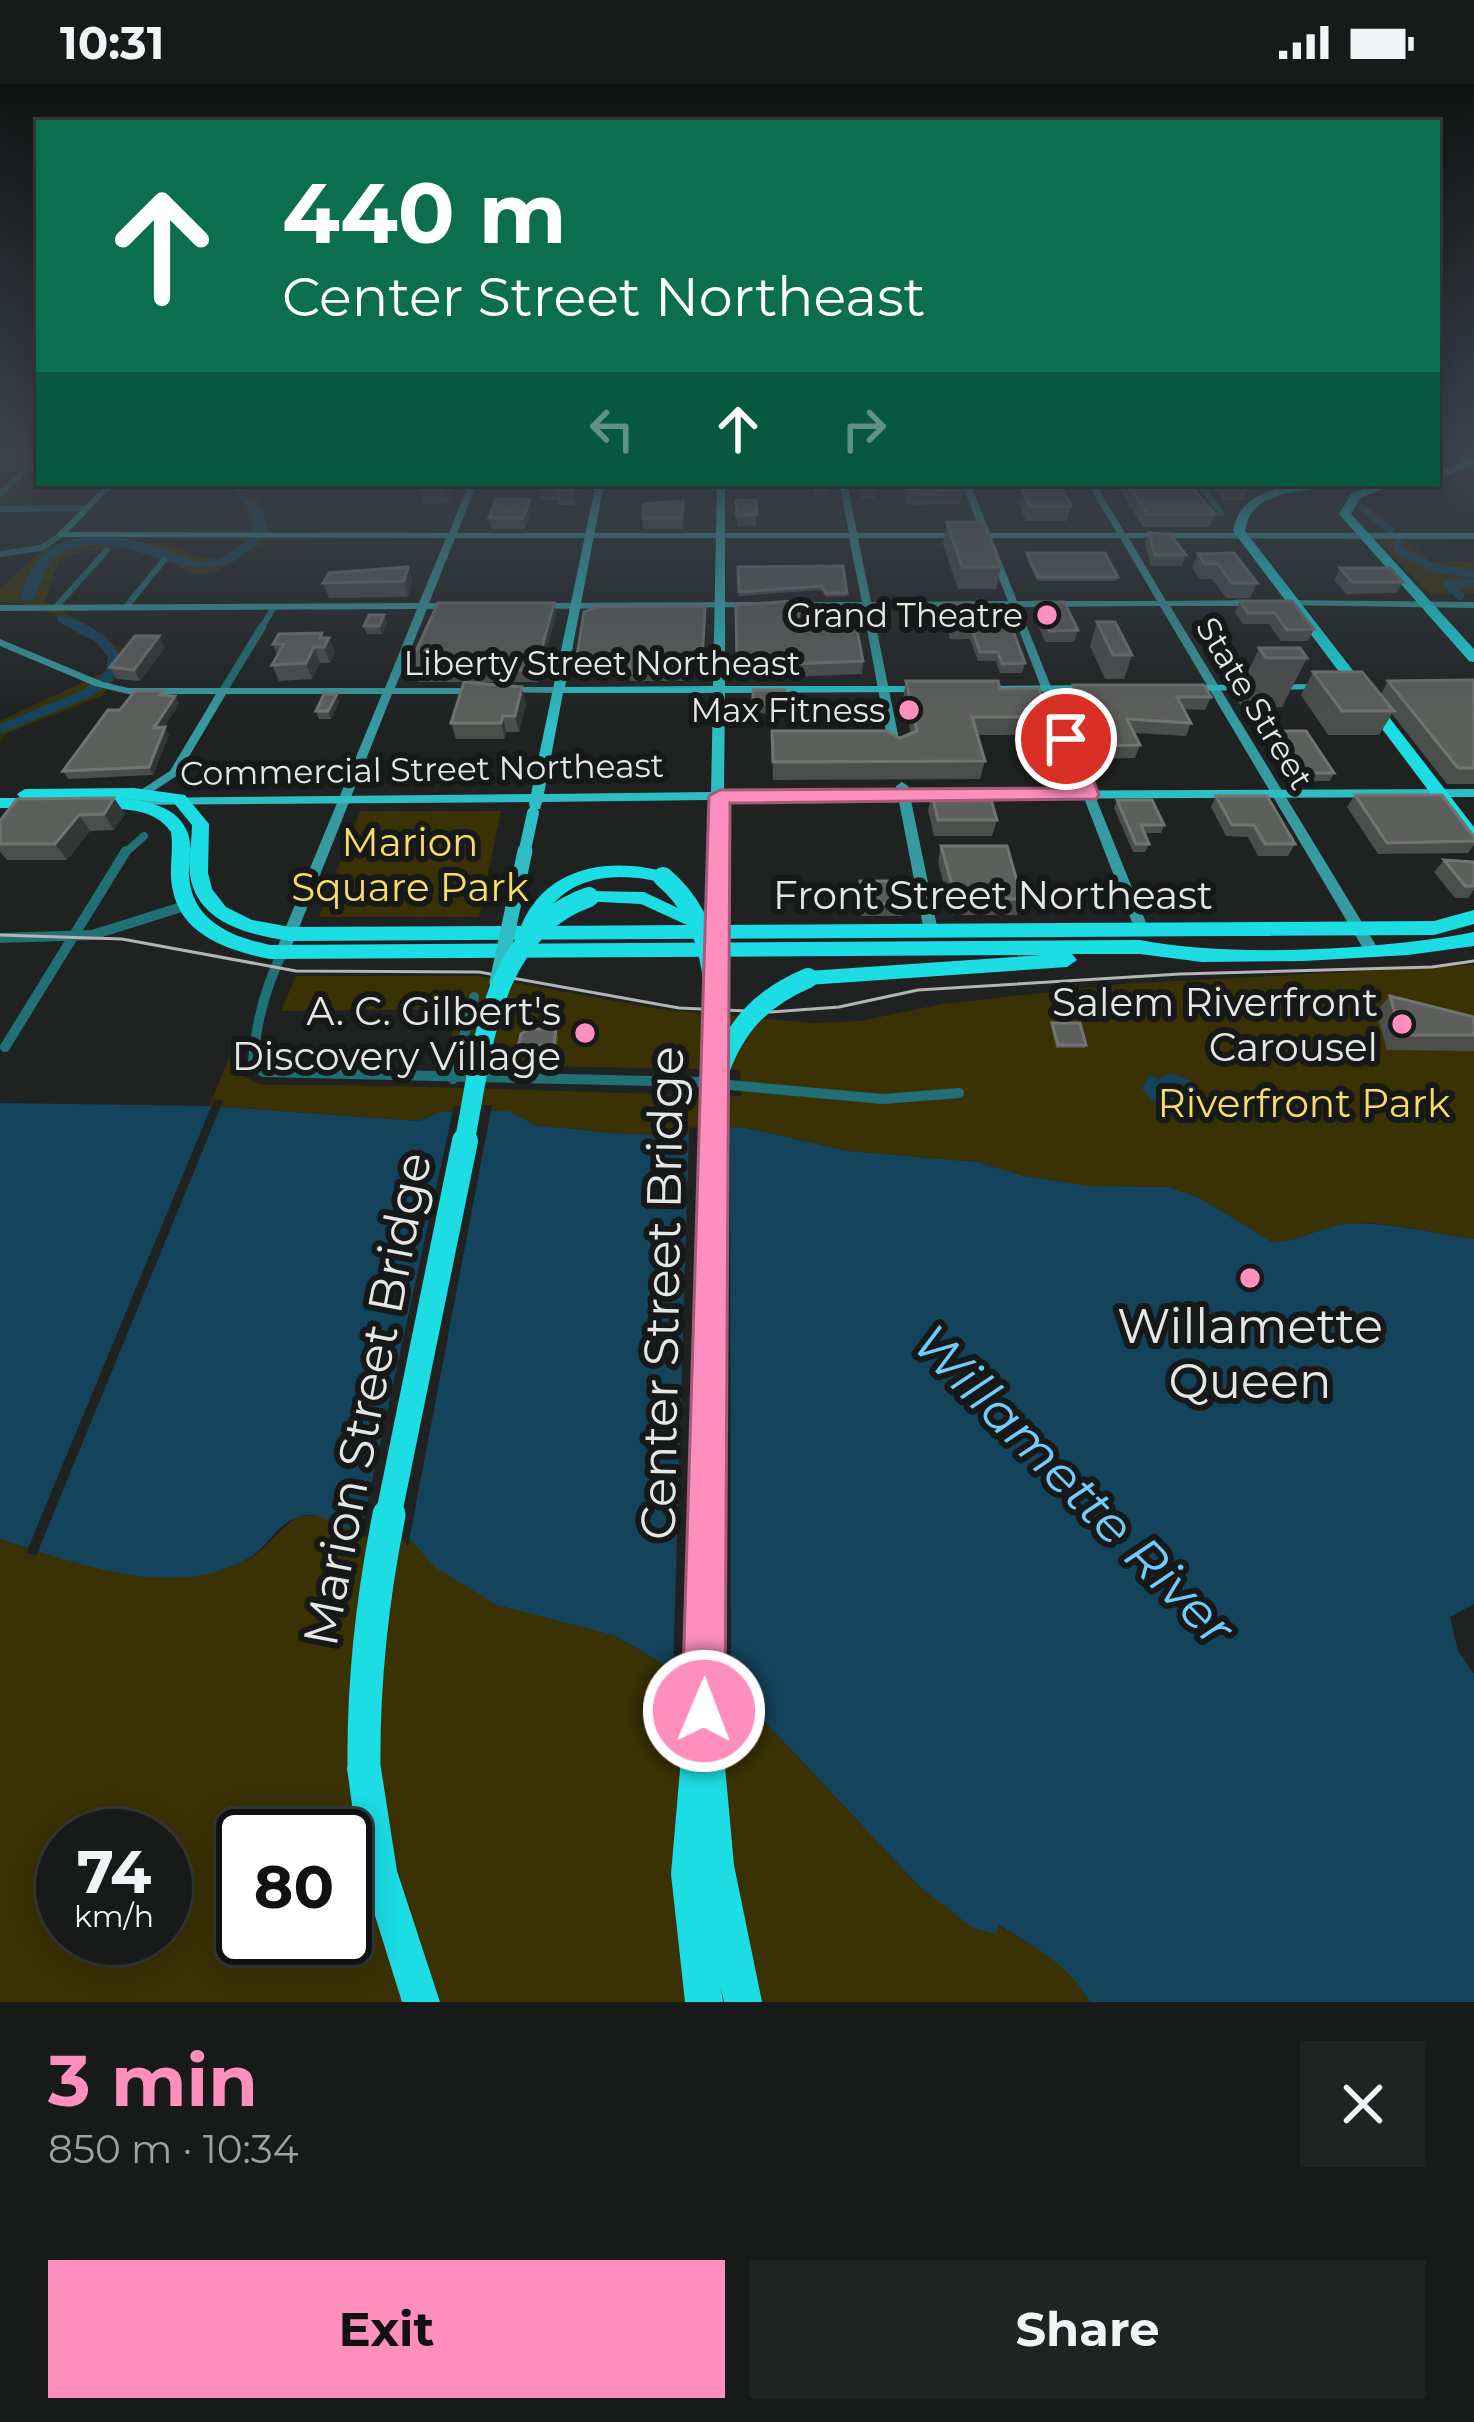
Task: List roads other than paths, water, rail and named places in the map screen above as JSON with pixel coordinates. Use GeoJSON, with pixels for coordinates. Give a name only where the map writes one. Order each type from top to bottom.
{"type":"FeatureCollection","features":[{"type":"Feature","properties":{"kind":"highway"},"geometry":{"type":"LineString","coordinates":[[1248,546],[1362,687],[1474,839]]}},
{"type":"Feature","properties":{"kind":"highway"},"geometry":{"type":"LineString","coordinates":[[1372,546],[1474,658]]}},
{"type":"Feature","properties":{"kind":"highway","name":"Commercial Street Northeast"},"geometry":{"type":"LineString","coordinates":[[0,794],[143,794]]}},
{"type":"Feature","properties":{"kind":"highway"},"geometry":{"type":"LineString","coordinates":[[143,794],[179,799],[200,824],[200,880],[218,909]]}},
{"type":"Feature","properties":{"kind":"highway"},"geometry":{"type":"LineString","coordinates":[[124,802],[162,814],[176,826],[185,906]]}},
{"type":"Feature","properties":{"kind":"highway","name":"Commercial Street Northeast"},"geometry":{"type":"LineString","coordinates":[[0,803],[124,802]]}},
{"type":"Feature","properties":{"kind":"highway"},"geometry":{"type":"LineString","coordinates":[[526,935],[546,899],[579,878],[629,869],[663,878],[681,890],[694,908],[715,977]]}},
{"type":"Feature","properties":{"kind":"highway"},"geometry":{"type":"LineString","coordinates":[[485,994],[536,924],[552,911],[589,897],[644,898],[723,932]]}},
{"type":"Feature","properties":{"kind":"highway","name":"Front Street Northeast"},"geometry":{"type":"LineString","coordinates":[[185,906],[222,938],[245,947],[526,935],[1434,928],[1474,917]]}},
{"type":"Feature","properties":{"kind":"highway","name":"Front Street Northeast"},"geometry":{"type":"LineString","coordinates":[[185,906],[218,909],[244,927],[286,943],[1118,947],[1150,952],[1432,949],[1474,939]]}},
{"type":"Feature","properties":{"kind":"highway"},"geometry":{"type":"LineString","coordinates":[[711,1098],[724,1055],[744,1017],[779,991],[808,978],[846,972],[995,968],[1150,952]]}},
{"type":"Feature","properties":{"kind":"highway","name":"Center Street Bridge"},"geometry":{"type":"LineString","coordinates":[[704,2002],[688,1874],[704,1711],[715,977]]}},
{"type":"Feature","properties":{"kind":"highway","name":"Marion Street Bridge"},"geometry":{"type":"LineString","coordinates":[[421,2002],[392,1923],[370,1819],[362,1733],[367,1643],[485,994]]}},
{"type":"Feature","properties":{"kind":"highway","name":"Center Street Bridge"},"geometry":{"type":"LineString","coordinates":[[704,1711],[716,1865],[743,2002]]}},
{"type":"Feature","properties":{"kind":"main road"},"geometry":{"type":"LineString","coordinates":[[286,943],[447,546]]}},
{"type":"Feature","properties":{"kind":"main road","name":"Marion Street Bridge"},"geometry":{"type":"LineString","coordinates":[[485,994],[535,805],[587,546]]}},
{"type":"Feature","properties":{"kind":"main road","name":"Center Street Bridge"},"geometry":{"type":"LineString","coordinates":[[715,977],[717,876],[726,796],[720,690],[721,546]]}},
{"type":"Feature","properties":{"kind":"main road"},"geometry":{"type":"LineString","coordinates":[[856,546],[895,749]]}},
{"type":"Feature","properties":{"kind":"main road"},"geometry":{"type":"LineString","coordinates":[[990,546],[1142,930]]}},
{"type":"Feature","properties":{"kind":"main road","name":"State Street"},"geometry":{"type":"LineString","coordinates":[[1129,546],[1372,951]]}},
{"type":"Feature","properties":{"kind":"main road"},"geometry":{"type":"LineString","coordinates":[[515,606],[1474,602]]}},
{"type":"Feature","properties":{"kind":"main road"},"geometry":{"type":"LineString","coordinates":[[1019,619],[1029,604]]}},
{"type":"Feature","properties":{"kind":"main road"},"geometry":{"type":"LineString","coordinates":[[0,608],[462,606]]}},
{"type":"Feature","properties":{"kind":"main road","name":"Liberty Street Northeast"},"geometry":{"type":"LineString","coordinates":[[0,642],[110,688],[224,692],[948,689]]}},
{"type":"Feature","properties":{"kind":"main road"},"geometry":{"type":"LineString","coordinates":[[1173,688],[1362,687]]}},
{"type":"Feature","properties":{"kind":"main road"},"geometry":{"type":"LineString","coordinates":[[969,688],[1107,688]]}},
{"type":"Feature","properties":{"kind":"main road"},"geometry":{"type":"LineString","coordinates":[[143,794],[174,773],[224,692]]}},
{"type":"Feature","properties":{"kind":"main road"},"geometry":{"type":"LineString","coordinates":[[174,773],[179,799]]}},
{"type":"Feature","properties":{"kind":"main road"},"geometry":{"type":"LineString","coordinates":[[903,787],[931,931]]}},
{"type":"Feature","properties":{"kind":"main road","name":"Commercial Street Northeast"},"geometry":{"type":"LineString","coordinates":[[124,802],[345,798],[535,805],[903,787],[1089,795],[1474,793]]}},
{"type":"Feature","properties":{"kind":"street"},"geometry":{"type":"LineString","coordinates":[[0,554],[45,546]]}},
{"type":"Feature","properties":{"kind":"street"},"geometry":{"type":"LineString","coordinates":[[55,608],[106,550]]}},
{"type":"Feature","properties":{"kind":"street"},"geometry":{"type":"LineString","coordinates":[[126,608],[164,560]]}},
{"type":"Feature","properties":{"kind":"street"},"geometry":{"type":"LineString","coordinates":[[224,692],[274,607]]}},
{"type":"Feature","properties":{"kind":"street"},"geometry":{"type":"LineString","coordinates":[[5,1046],[130,844],[144,836]]}},
{"type":"Feature","properties":{"kind":"street"},"geometry":{"type":"LineString","coordinates":[[0,938],[73,937],[112,930],[185,906]]}},
{"type":"Feature","properties":{"kind":"street"},"geometry":{"type":"LineString","coordinates":[[286,943],[259,1005],[253,1062],[257,1070],[697,1082],[883,1100],[959,1093]]}},
{"type":"Feature","properties":{"kind":"street"},"geometry":{"type":"LineString","coordinates":[[453,1078],[485,994]]}},
{"type":"Feature","properties":{"kind":"water"},"geometry":{"type":"Polygon","coordinates":[[[1171,1073],[1191,1081],[1207,1099],[1201,1102],[1201,1114],[1179,1109],[1166,1114],[1142,1089],[1150,1074],[1158,1079],[1171,1073]]]}},
{"type":"Feature","properties":{"kind":"water","name":"Willamette River"},"geometry":{"type":"Polygon","coordinates":[[[0,1103],[209,1106],[419,1121],[440,1112],[509,1111],[535,1125],[680,1136],[742,1127],[848,1151],[978,1162],[1024,1176],[1090,1186],[1168,1187],[1200,1198],[1272,1242],[1337,1225],[1362,1224],[1474,1239],[1474,1604],[1450,1617],[1458,1651],[1474,1674],[1474,2002],[1090,2002],[1072,1977],[1038,1949],[998,1925],[996,1934],[973,1928],[920,1887],[735,1690],[663,1664],[616,1636],[497,1605],[436,1568],[405,1534],[356,1531],[305,1515],[290,1520],[249,1558],[219,1571],[157,1578],[92,1567],[0,1539],[0,1103]]]}},
{"type":"Feature","properties":{"kind":"waterway"},"geometry":{"type":"LineString","coordinates":[[27,599],[47,557],[68,546]]}},
{"type":"Feature","properties":{"kind":"waterway"},"geometry":{"type":"LineString","coordinates":[[138,546],[203,566],[217,565],[248,546]]}},
{"type":"Feature","properties":{"kind":"waterway"},"geometry":{"type":"LineString","coordinates":[[1398,546],[1398,550],[1434,568],[1474,574]]}},
{"type":"Feature","properties":{"kind":"waterway"},"geometry":{"type":"LineString","coordinates":[[1460,596],[1447,584],[1474,583]]}},
{"type":"Feature","properties":{"kind":"waterway"},"geometry":{"type":"LineString","coordinates":[[0,729],[88,693],[113,674],[115,657],[103,640],[63,619]]}},
{"type":"Feature","properties":{"kind":"railway"},"geometry":{"type":"LineString","coordinates":[[0,935],[122,939],[296,971],[479,972],[679,1008],[771,1012],[839,1007],[918,990],[1180,974],[1432,967],[1474,961]]}},
{"type":"Feature","properties":{"kind":"place","name":"Grand Theatre"},"geometry":{"type":"Point","coordinates":[1047,615]}},
{"type":"Feature","properties":{"kind":"place","name":"Max Fitness"},"geometry":{"type":"Point","coordinates":[909,710]}},
{"type":"Feature","properties":{"kind":"place","name":"Salem Riverfront Carousel"},"geometry":{"type":"Point","coordinates":[1402,1024]}},
{"type":"Feature","properties":{"kind":"place","name":"A. C. Gilbert's Discovery Village"},"geometry":{"type":"Point","coordinates":[585,1033]}},
{"type":"Feature","properties":{"kind":"place","name":"Willamette Queen"},"geometry":{"type":"Point","coordinates":[1250,1278]}},
{"type":"Feature","properties":{"kind":"park label","name":"Marion Square Park"},"geometry":{"type":"Point","coordinates":[410,864]}},
{"type":"Feature","properties":{"kind":"park label","name":"Riverfront Park"},"geometry":{"type":"Point","coordinates":[1304,1103]}}]}
